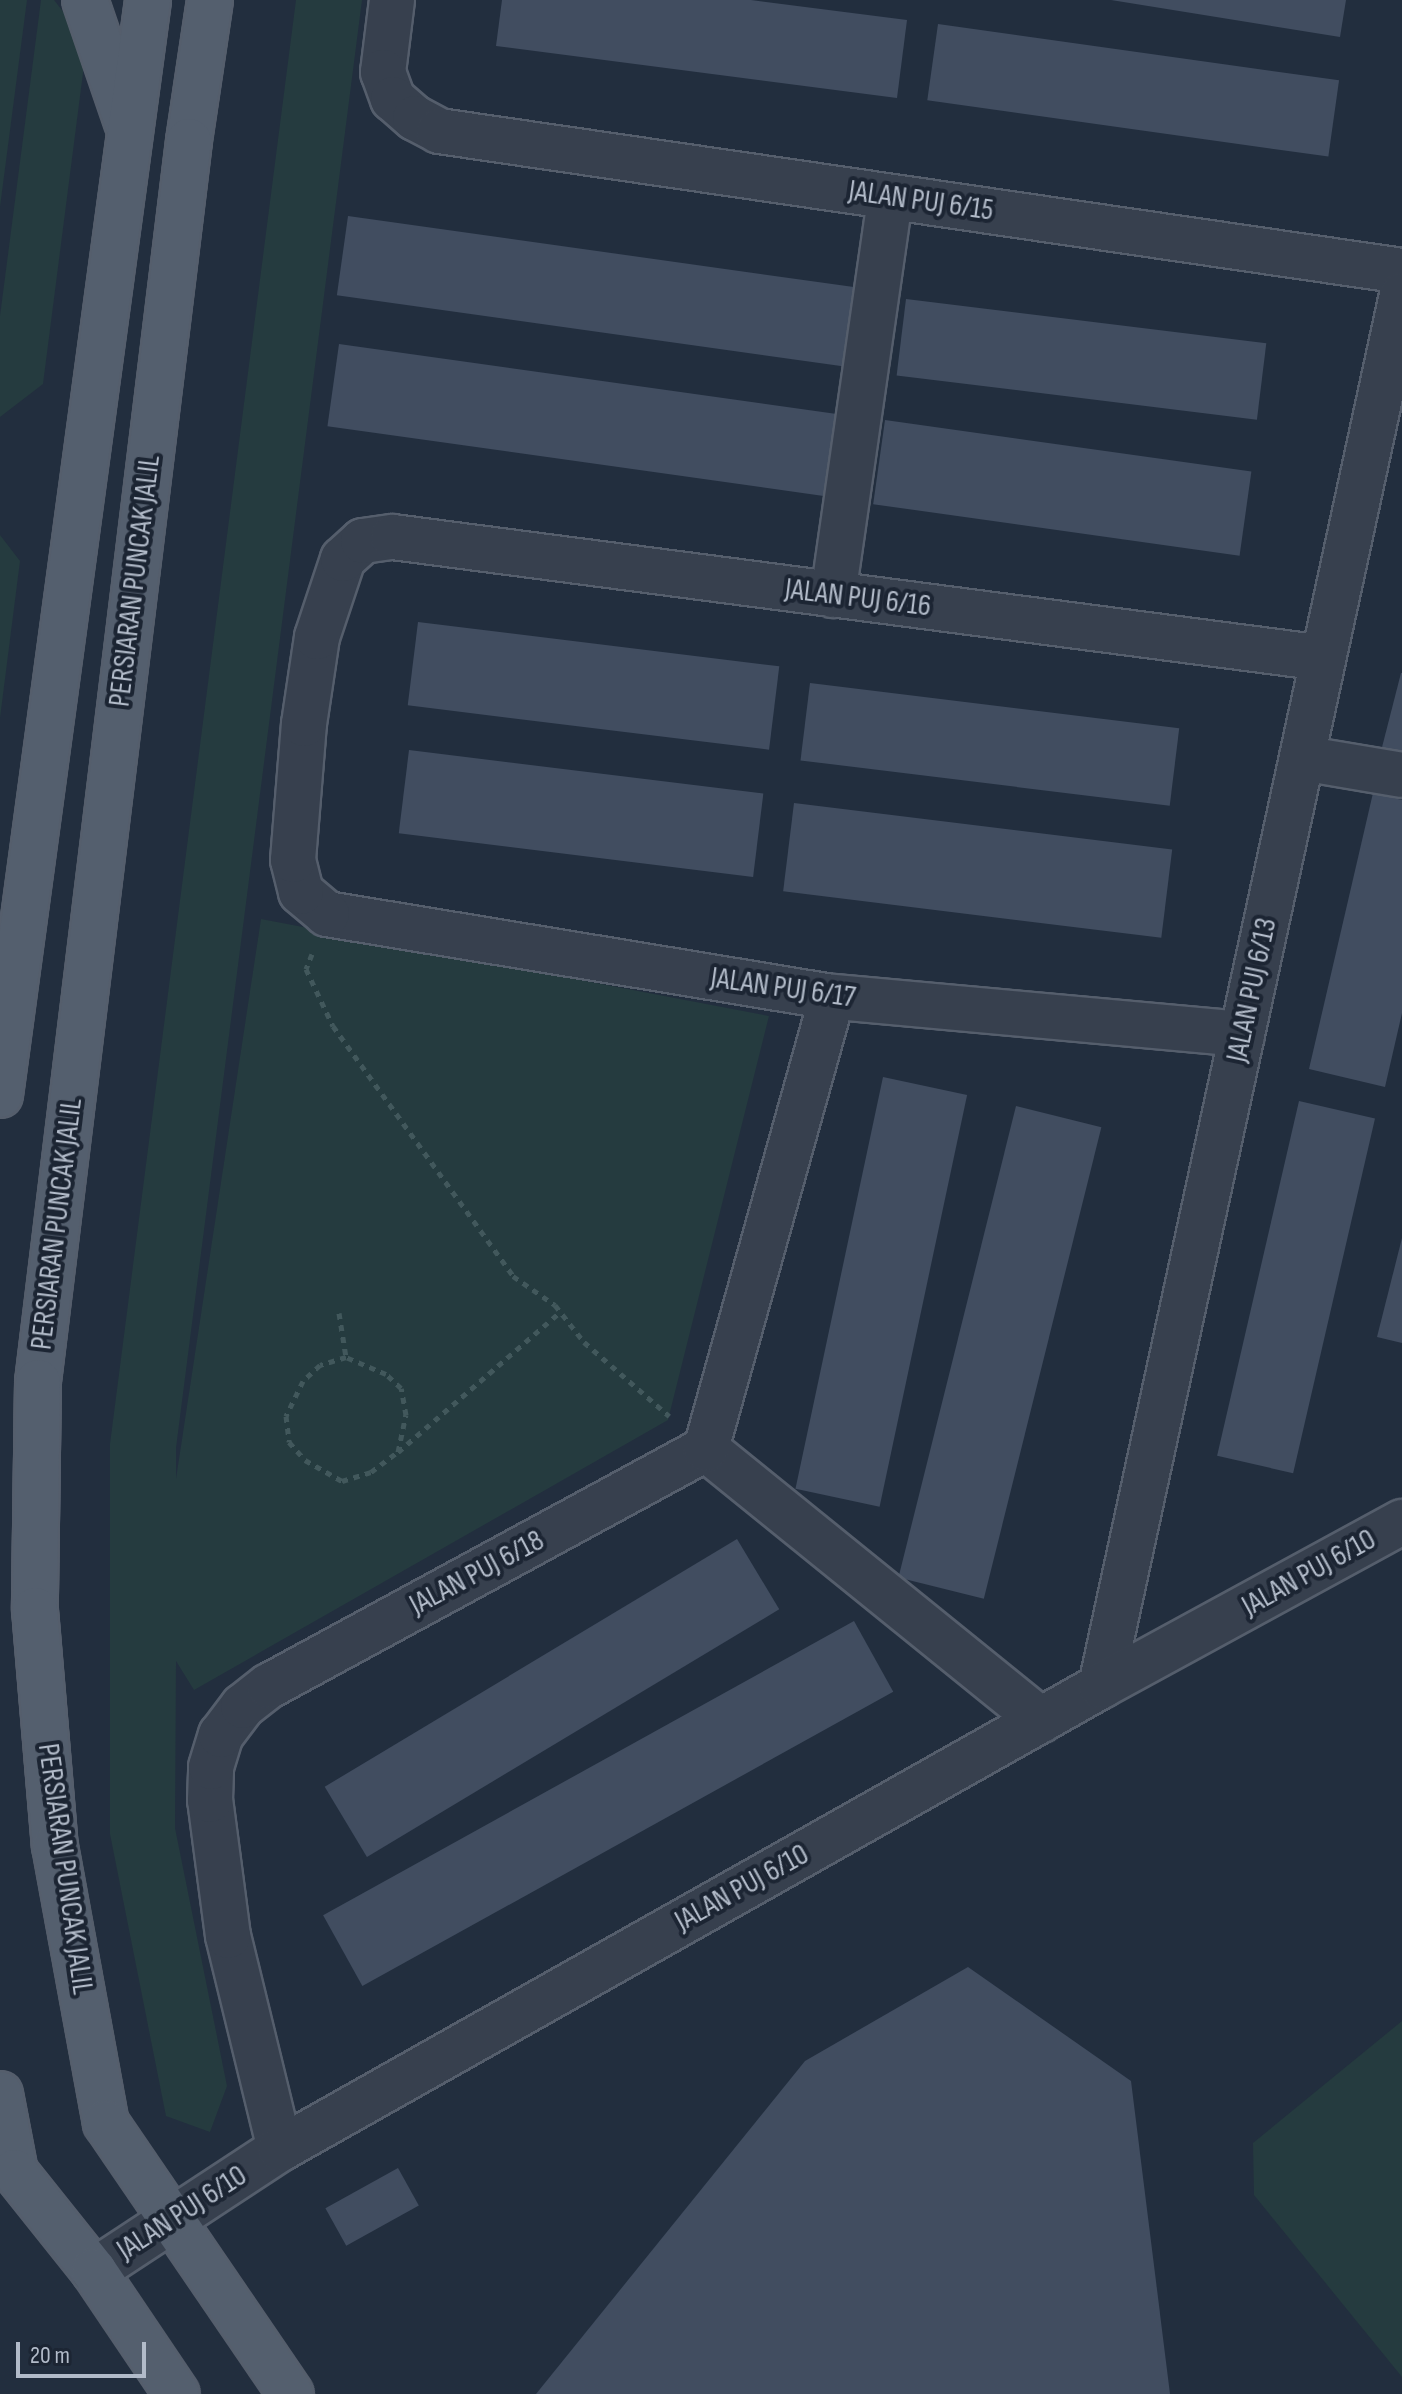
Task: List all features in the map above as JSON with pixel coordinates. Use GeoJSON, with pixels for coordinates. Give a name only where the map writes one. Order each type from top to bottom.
{"type":"FeatureCollection","features":[{"type":"Feature","properties":{"kind":"main road"},"geometry":{"type":"LineString","coordinates":[[85,0],[130,133]]}},
{"type":"Feature","properties":{"kind":"main road"},"geometry":{"type":"LineString","coordinates":[[0,1095],[148,0]]}},
{"type":"Feature","properties":{"kind":"main road","name":"PERSIARAN PUNCAK JALIL"},"geometry":{"type":"LineString","coordinates":[[210,0],[185,172],[38,1382],[35,1610],[55,1846],[106,2123],[291,2394]]}},
{"type":"Feature","properties":{"kind":"main road"},"geometry":{"type":"LineString","coordinates":[[0,2094],[15,2172],[94,2271],[177,2394]]}},
{"type":"Feature","properties":{"kind":"street","name":"JALAN PUJ 6/15"},"geometry":{"type":"LineString","coordinates":[[392,0],[383,72],[393,99],[415,118],[439,131],[1402,271]]}},
{"type":"Feature","properties":{"kind":"street"},"geometry":{"type":"LineString","coordinates":[[833,595],[890,197]]}},
{"type":"Feature","properties":{"kind":"street","name":"JALAN PUJ 6/13"},"geometry":{"type":"LineString","coordinates":[[1101,1686],[1402,295]]}},
{"type":"Feature","properties":{"kind":"street","name":"JALAN PUJ 6/16"},"geometry":{"type":"LineString","coordinates":[[327,914],[301,892],[293,860],[304,724],[317,637],[343,559],[363,541],[393,537],[1323,658]]}},
{"type":"Feature","properties":{"kind":"street"},"geometry":{"type":"LineString","coordinates":[[1302,758],[1402,775]]}},
{"type":"Feature","properties":{"kind":"street","name":"JALAN PUJ 6/17"},"geometry":{"type":"LineString","coordinates":[[327,914],[832,997],[1242,1034]]}},
{"type":"Feature","properties":{"kind":"street"},"geometry":{"type":"LineString","coordinates":[[832,997],[706,1449],[1041,1720]]}},
{"type":"Feature","properties":{"kind":"street","name":"JALAN PUJ 6/18"},"geometry":{"type":"LineString","coordinates":[[280,2149],[228,1936],[210,1800],[211,1767],[221,1735],[243,1706],[269,1686],[706,1449]]}},
{"type":"Feature","properties":{"kind":"street","name":"JALAN PUJ 6/10"},"geometry":{"type":"LineString","coordinates":[[94,2271],[280,2149],[1101,1686],[1402,1522]]}},
{"type":"Feature","properties":{"kind":"path"},"geometry":{"type":"LineString","coordinates":[[327,914],[306,969],[333,1026],[513,1276],[560,1312],[584,1342],[706,1449]]}},
{"type":"Feature","properties":{"kind":"path"},"geometry":{"type":"LineString","coordinates":[[398,1452],[406,1415],[401,1388],[386,1374],[346,1357],[320,1365],[303,1381],[286,1416],[289,1442],[305,1460],[342,1481],[371,1472],[398,1452],[560,1312]]}},
{"type":"Feature","properties":{"kind":"path"},"geometry":{"type":"LineString","coordinates":[[339,1313],[346,1357]]}},
{"type":"Feature","properties":{"kind":"green space"},"geometry":{"type":"Polygon","coordinates":[[[0,0],[27,0],[0,207],[0,0]]]}},
{"type":"Feature","properties":{"kind":"green space"},"geometry":{"type":"Polygon","coordinates":[[[41,0],[54,0],[87,42],[43,384],[0,417],[0,316],[41,0]]]}},
{"type":"Feature","properties":{"kind":"green space"},"geometry":{"type":"Polygon","coordinates":[[[296,0],[362,0],[176,1448],[176,1479],[261,919],[769,1016],[668,1420],[194,1690],[176,1661],[175,1828],[227,2086],[210,2132],[166,2116],[110,1834],[110,1444],[296,0]]]}},
{"type":"Feature","properties":{"kind":"green space"},"geometry":{"type":"Polygon","coordinates":[[[0,535],[20,561],[0,718],[0,535]]]}},
{"type":"Feature","properties":{"kind":"green space"},"geometry":{"type":"Polygon","coordinates":[[[1402,2021],[1402,2377],[1254,2195],[1253,2143],[1402,2021]]]}},
{"type":"Feature","properties":{"kind":"building"},"geometry":{"type":"Polygon","coordinates":[[[502,0],[751,0],[907,20],[897,98],[496,46],[502,0]]]}},
{"type":"Feature","properties":{"kind":"building"},"geometry":{"type":"Polygon","coordinates":[[[1111,0],[1346,0],[1340,37],[1111,0]]]}},
{"type":"Feature","properties":{"kind":"building"},"geometry":{"type":"Polygon","coordinates":[[[938,24],[1339,80],[1328,157],[927,100],[938,24]]]}},
{"type":"Feature","properties":{"kind":"building"},"geometry":{"type":"Polygon","coordinates":[[[348,216],[870,289],[859,369],[337,295],[348,216]]]}},
{"type":"Feature","properties":{"kind":"building"},"geometry":{"type":"Polygon","coordinates":[[[906,299],[1266,343],[1257,420],[897,375],[906,299]]]}},
{"type":"Feature","properties":{"kind":"building"},"geometry":{"type":"Polygon","coordinates":[[[339,344],[851,416],[839,498],[327,426],[339,344]]]}},
{"type":"Feature","properties":{"kind":"building"},"geometry":{"type":"Polygon","coordinates":[[[885,420],[1251,471],[1240,556],[873,504],[885,420]]]}},
{"type":"Feature","properties":{"kind":"building"},"geometry":{"type":"Polygon","coordinates":[[[418,622],[779,666],[769,750],[408,705],[418,622]]]}},
{"type":"Feature","properties":{"kind":"building"},"geometry":{"type":"Polygon","coordinates":[[[1402,673],[1402,765],[1379,759],[1402,673]]]}},
{"type":"Feature","properties":{"kind":"building"},"geometry":{"type":"Polygon","coordinates":[[[810,683],[1179,728],[1170,806],[800,760],[810,683]]]}},
{"type":"Feature","properties":{"kind":"building"},"geometry":{"type":"Polygon","coordinates":[[[409,750],[763,794],[753,877],[399,833],[409,750]]]}},
{"type":"Feature","properties":{"kind":"building"},"geometry":{"type":"Polygon","coordinates":[[[1373,793],[1402,800],[1402,1013],[1385,1087],[1309,1069],[1373,793]]]}},
{"type":"Feature","properties":{"kind":"building"},"geometry":{"type":"Polygon","coordinates":[[[794,803],[1172,849],[1161,938],[783,891],[794,803]]]}},
{"type":"Feature","properties":{"kind":"building"},"geometry":{"type":"Polygon","coordinates":[[[883,1077],[967,1095],[880,1507],[795,1489],[883,1077]]]}},
{"type":"Feature","properties":{"kind":"building"},"geometry":{"type":"Polygon","coordinates":[[[1299,1101],[1375,1119],[1293,1473],[1217,1456],[1299,1101]]]}},
{"type":"Feature","properties":{"kind":"building"},"geometry":{"type":"Polygon","coordinates":[[[1016,1106],[1101,1127],[984,1599],[898,1578],[1016,1106]]]}},
{"type":"Feature","properties":{"kind":"building"},"geometry":{"type":"Polygon","coordinates":[[[1402,1238],[1402,1343],[1377,1337],[1402,1238]]]}},
{"type":"Feature","properties":{"kind":"building"},"geometry":{"type":"Polygon","coordinates":[[[737,1539],[779,1609],[367,1857],[325,1787],[737,1539]]]}},
{"type":"Feature","properties":{"kind":"building"},"geometry":{"type":"Polygon","coordinates":[[[854,1621],[893,1692],[362,1986],[323,1915],[854,1621]]]}},
{"type":"Feature","properties":{"kind":"building"},"geometry":{"type":"Polygon","coordinates":[[[968,1967],[1131,2081],[1170,2394],[536,2394],[805,2061],[968,1967]]]}},
{"type":"Feature","properties":{"kind":"building"},"geometry":{"type":"Polygon","coordinates":[[[398,2168],[419,2206],[346,2246],[325,2208],[398,2168]]]}}]}
